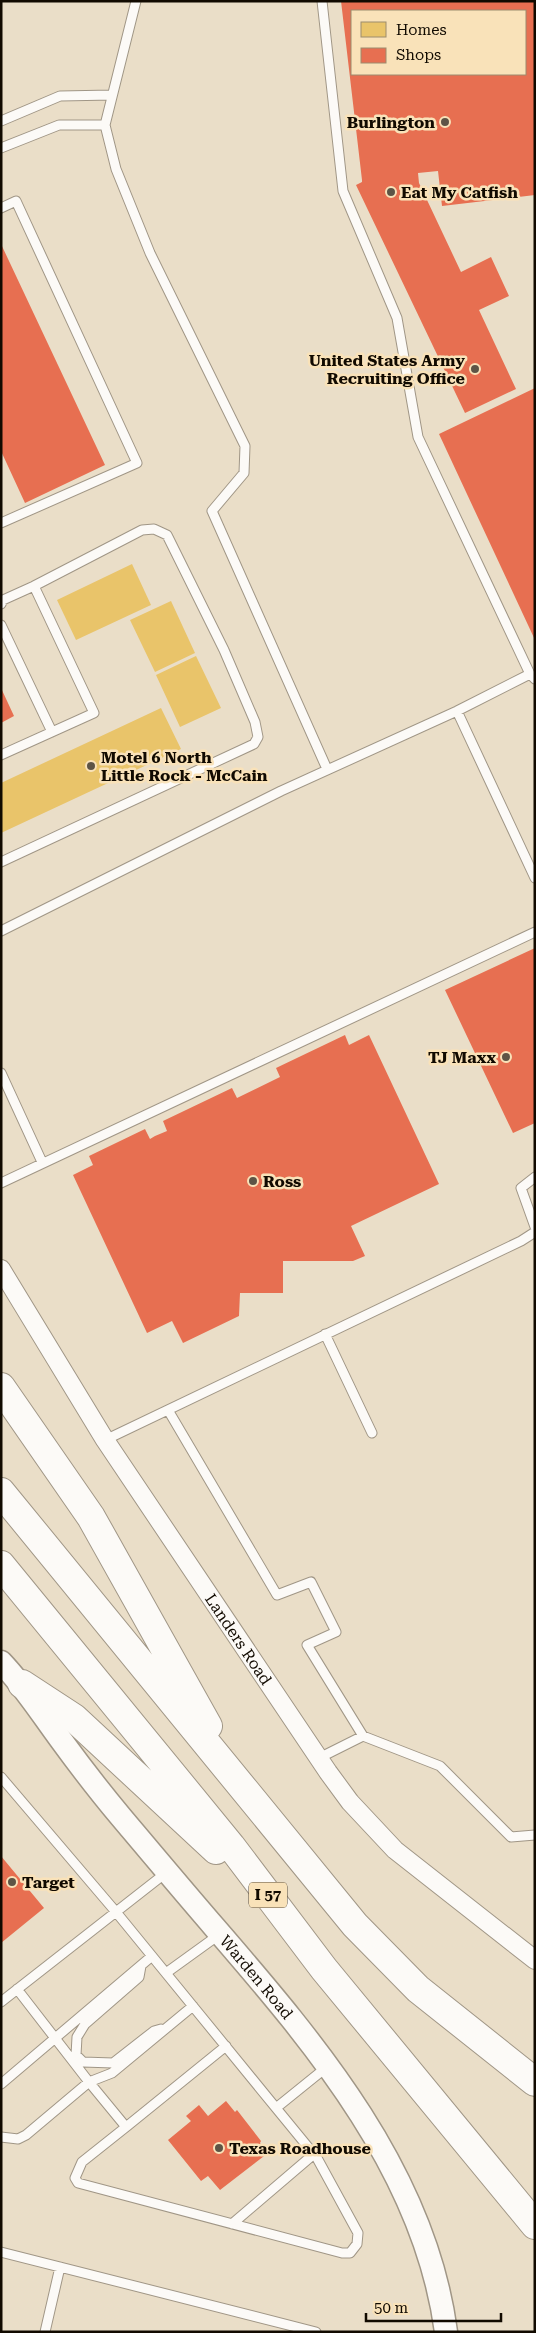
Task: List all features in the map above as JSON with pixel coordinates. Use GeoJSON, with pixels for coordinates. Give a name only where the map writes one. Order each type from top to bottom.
{"type":"FeatureCollection","features":[{"type":"Feature","properties":{"kind":"highway"},"geometry":{"type":"LineString","coordinates":[[1,1386],[91,1517],[239,1782]]}},
{"type":"Feature","properties":{"kind":"highway"},"geometry":{"type":"LineString","coordinates":[[1,1492],[355,1925],[418,1989],[535,2082]]}},
{"type":"Feature","properties":{"kind":"highway","name":"I 57"},"geometry":{"type":"LineString","coordinates":[[1,1565],[231,1846],[324,1969],[535,2225]]}},
{"type":"Feature","properties":{"kind":"highway"},"geometry":{"type":"LineString","coordinates":[[22,1684],[74,1718],[278,1908]]}},
{"type":"Feature","properties":{"kind":"street","name":"Landers Road"},"geometry":{"type":"LineString","coordinates":[[1,1269],[105,1440],[350,1802],[396,1850],[535,1960]]}},
{"type":"Feature","properties":{"kind":"street","name":"Warden Road"},"geometry":{"type":"LineString","coordinates":[[1,1662],[22,1684],[61,1740],[167,1872],[328,2066],[361,2113],[390,2165],[416,2223],[438,2287],[446,2332]]}},
{"type":"Feature","properties":{"kind":"lane"},"geometry":{"type":"LineString","coordinates":[[1,931],[327,769],[532,677],[418,437],[397,318],[343,191],[322,1]]}},
{"type":"Feature","properties":{"kind":"lane"},"geometry":{"type":"LineString","coordinates":[[134,2],[105,125],[117,173],[150,253],[245,446],[244,473],[212,511],[327,769]]}},
{"type":"Feature","properties":{"kind":"lane"},"geometry":{"type":"LineString","coordinates":[[1,121],[60,96],[112,95]]}},
{"type":"Feature","properties":{"kind":"lane"},"geometry":{"type":"LineString","coordinates":[[1,148],[58,125],[105,125]]}},
{"type":"Feature","properties":{"kind":"lane"},"geometry":{"type":"LineString","coordinates":[[1,208],[16,201],[137,463],[1,523]]}},
{"type":"Feature","properties":{"kind":"lane"},"geometry":{"type":"LineString","coordinates":[[1,604],[3,600],[142,530],[154,529],[167,535],[224,650],[255,722],[258,737],[254,744],[1,862]]}},
{"type":"Feature","properties":{"kind":"lane"},"geometry":{"type":"LineString","coordinates":[[1,755],[94,713],[34,586]]}},
{"type":"Feature","properties":{"kind":"lane"},"geometry":{"type":"LineString","coordinates":[[1,625],[52,732]]}},
{"type":"Feature","properties":{"kind":"lane"},"geometry":{"type":"LineString","coordinates":[[457,711],[535,878]]}},
{"type":"Feature","properties":{"kind":"lane"},"geometry":{"type":"LineString","coordinates":[[1,1183],[42,1162],[535,932]]}},
{"type":"Feature","properties":{"kind":"lane"},"geometry":{"type":"LineString","coordinates":[[1,1073],[42,1162]]}},
{"type":"Feature","properties":{"kind":"lane"},"geometry":{"type":"LineString","coordinates":[[535,1178],[521,1188],[535,1227]]}},
{"type":"Feature","properties":{"kind":"lane"},"geometry":{"type":"LineString","coordinates":[[105,1440],[535,1232]]}},
{"type":"Feature","properties":{"kind":"lane"},"geometry":{"type":"LineString","coordinates":[[325,1334],[372,1433]]}},
{"type":"Feature","properties":{"kind":"lane"},"geometry":{"type":"LineString","coordinates":[[168,1410],[277,1595],[311,1582],[336,1632],[306,1645],[363,1736],[440,1766],[511,1837],[535,1835]]}},
{"type":"Feature","properties":{"kind":"lane"},"geometry":{"type":"LineString","coordinates":[[319,1758],[363,1736]]}},
{"type":"Feature","properties":{"kind":"lane"},"geometry":{"type":"LineString","coordinates":[[1,1777],[116,1912],[226,2046],[314,2154],[358,2233],[354,2249],[350,2253],[78,2184],[75,2178],[82,2162],[226,2046]]}},
{"type":"Feature","properties":{"kind":"lane"},"geometry":{"type":"LineString","coordinates":[[1,2002],[167,1872]]}},
{"type":"Feature","properties":{"kind":"lane"},"geometry":{"type":"LineString","coordinates":[[166,1973],[220,1934]]}},
{"type":"Feature","properties":{"kind":"lane"},"geometry":{"type":"LineString","coordinates":[[1,2084],[152,1956]]}},
{"type":"Feature","properties":{"kind":"lane"},"geometry":{"type":"LineString","coordinates":[[141,1966],[139,1977],[85,2024],[77,2037],[76,2055],[83,2062],[113,2063],[154,2031],[167,2028]]}},
{"type":"Feature","properties":{"kind":"lane"},"geometry":{"type":"LineString","coordinates":[[17,1989],[126,2127]]}},
{"type":"Feature","properties":{"kind":"lane"},"geometry":{"type":"LineString","coordinates":[[1,2137],[18,2138],[26,2135],[89,2082],[112,2073],[193,2006]]}},
{"type":"Feature","properties":{"kind":"lane"},"geometry":{"type":"LineString","coordinates":[[276,2108],[328,2066]]}},
{"type":"Feature","properties":{"kind":"lane"},"geometry":{"type":"LineString","coordinates":[[232,2224],[314,2154]]}},
{"type":"Feature","properties":{"kind":"lane"},"geometry":{"type":"LineString","coordinates":[[1,2252],[316,2332]]}},
{"type":"Feature","properties":{"kind":"lane"},"geometry":{"type":"LineString","coordinates":[[45,2332],[60,2267]]}},
{"type":"Feature","properties":{"kind":"lane"},"geometry":{"type":"LineString","coordinates":[[270,2332],[273,2321]]}},
{"type":"Feature","properties":{"kind":"building: Homes"},"geometry":{"type":"Polygon","coordinates":[[[132,564],[151,605],[76,640],[57,600],[132,564]]]}},
{"type":"Feature","properties":{"kind":"building: Homes"},"geometry":{"type":"Polygon","coordinates":[[[171,601],[195,653],[155,672],[130,620],[171,601]]]}},
{"type":"Feature","properties":{"kind":"building: Homes","name":"Motel 6 North Little Rock - McCain"},"geometry":{"type":"Polygon","coordinates":[[[196,656],[221,708],[180,727],[156,675],[196,656]]]}},
{"type":"Feature","properties":{"kind":"building: Homes","name":"Motel 6 North Little Rock - McCain"},"geometry":{"type":"Polygon","coordinates":[[[161,708],[181,749],[1,833],[1,783],[161,708]]]}},
{"type":"Feature","properties":{"kind":"building: Shops"},"geometry":{"type":"Polygon","coordinates":[[[341,1],[535,1],[535,195],[442,206],[438,171],[418,173],[419,183],[461,272],[491,257],[509,296],[479,310],[516,389],[465,413],[356,185],[362,182],[341,1]]]}},
{"type":"Feature","properties":{"kind":"building: Shops"},"geometry":{"type":"Polygon","coordinates":[[[1,244],[105,465],[25,503],[1,451],[1,244]]]}},
{"type":"Feature","properties":{"kind":"building: Shops"},"geometry":{"type":"Polygon","coordinates":[[[535,388],[535,640],[439,434],[535,388]]]}},
{"type":"Feature","properties":{"kind":"building: Shops"},"geometry":{"type":"Polygon","coordinates":[[[1,688],[14,716],[1,723],[1,688]]]}},
{"type":"Feature","properties":{"kind":"building: Shops","name":"TJ Maxx"},"geometry":{"type":"Polygon","coordinates":[[[535,948],[535,1123],[513,1133],[445,990],[535,948]]]}},
{"type":"Feature","properties":{"kind":"building: Shops"},"geometry":{"type":"Polygon","coordinates":[[[345,1035],[349,1045],[369,1035],[439,1184],[351,1226],[365,1256],[353,1261],[283,1261],[283,1293],[240,1293],[239,1316],[183,1343],[172,1321],[147,1333],[73,1175],[93,1165],[89,1156],[145,1129],[150,1139],[167,1131],[163,1121],[232,1088],[237,1098],[280,1077],[276,1068],[345,1035]]]}},
{"type":"Feature","properties":{"kind":"building: Shops","name":"Target"},"geometry":{"type":"Polygon","coordinates":[[[1,1856],[44,1908],[1,1943],[1,1856]]]}},
{"type":"Feature","properties":{"kind":"building: Shops","name":"Texas Roadhouse"},"geometry":{"type":"Polygon","coordinates":[[[226,2101],[235,2112],[237,2110],[268,2153],[220,2190],[208,2176],[201,2181],[168,2140],[191,2121],[186,2116],[199,2105],[208,2116],[226,2101]]]}},
{"type":"Feature","properties":{"kind":"place","name":"Burlington"},"geometry":{"type":"Point","coordinates":[445,122]}},
{"type":"Feature","properties":{"kind":"place","name":"Eat My Catfish"},"geometry":{"type":"Point","coordinates":[391,192]}},
{"type":"Feature","properties":{"kind":"place","name":"United States Army Recruiting Office"},"geometry":{"type":"Point","coordinates":[475,369]}},
{"type":"Feature","properties":{"kind":"place","name":"Motel 6 North Little Rock - McCain"},"geometry":{"type":"Point","coordinates":[91,766]}},
{"type":"Feature","properties":{"kind":"place","name":"TJ Maxx"},"geometry":{"type":"Point","coordinates":[506,1057]}},
{"type":"Feature","properties":{"kind":"place","name":"Ross"},"geometry":{"type":"Point","coordinates":[253,1181]}},
{"type":"Feature","properties":{"kind":"place","name":"Target"},"geometry":{"type":"Point","coordinates":[12,1882]}},
{"type":"Feature","properties":{"kind":"place","name":"Texas Roadhouse"},"geometry":{"type":"Point","coordinates":[219,2148]}}]}
